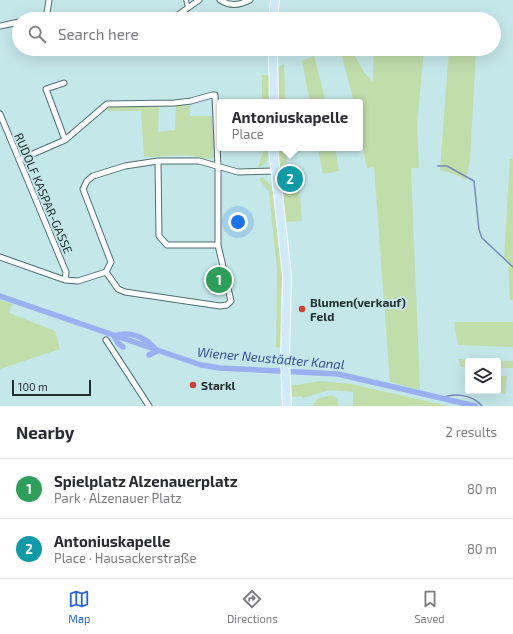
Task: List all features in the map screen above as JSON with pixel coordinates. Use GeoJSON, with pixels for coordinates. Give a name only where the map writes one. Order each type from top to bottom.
{"type":"FeatureCollection","features":[{"type":"Feature","properties":{"kind":"main road"},"geometry":{"type":"LineString","coordinates":[[274,12],[275,0]]}},
{"type":"Feature","properties":{"kind":"main road"},"geometry":{"type":"LineString","coordinates":[[273,56],[274,99]]}},
{"type":"Feature","properties":{"kind":"main road"},"geometry":{"type":"LineString","coordinates":[[273,151],[287,276],[285,364],[287,406]]}},
{"type":"Feature","properties":{"kind":"street"},"geometry":{"type":"LineString","coordinates":[[47,12],[49,0]]}},
{"type":"Feature","properties":{"kind":"street"},"geometry":{"type":"LineString","coordinates":[[186,0],[188,8]]}},
{"type":"Feature","properties":{"kind":"street"},"geometry":{"type":"LineString","coordinates":[[182,12],[199,0]]}},
{"type":"Feature","properties":{"kind":"street"},"geometry":{"type":"LineString","coordinates":[[220,0],[228,4],[236,5],[250,0]]}},
{"type":"Feature","properties":{"kind":"street"},"geometry":{"type":"LineString","coordinates":[[0,26],[12,23]]}},
{"type":"Feature","properties":{"kind":"street"},"geometry":{"type":"LineString","coordinates":[[64,83],[46,89],[65,140]]}},
{"type":"Feature","properties":{"kind":"street"},"geometry":{"type":"LineString","coordinates":[[19,160],[65,140],[107,104],[174,103],[191,101],[212,94],[215,96],[217,144]]}},
{"type":"Feature","properties":{"kind":"street","name":"RUDOLF KASPAR-GASSE"},"geometry":{"type":"LineString","coordinates":[[0,114],[66,272],[65,280]]}},
{"type":"Feature","properties":{"kind":"street"},"geometry":{"type":"LineString","coordinates":[[106,272],[118,289],[125,292],[220,306],[227,305],[231,301],[218,245],[217,151]]}},
{"type":"Feature","properties":{"kind":"street"},"geometry":{"type":"LineString","coordinates":[[158,161],[159,236],[162,242],[167,245],[218,245]]}},
{"type":"Feature","properties":{"kind":"street"},"geometry":{"type":"LineString","coordinates":[[106,272],[110,262],[83,189],[87,181],[93,176],[125,166],[158,161],[199,161],[218,168],[238,172],[275,171]]}},
{"type":"Feature","properties":{"kind":"street"},"geometry":{"type":"LineString","coordinates":[[0,257],[65,280],[78,281],[106,272]]}},
{"type":"Feature","properties":{"kind":"street"},"geometry":{"type":"LineString","coordinates":[[106,340],[149,406]]}},
{"type":"Feature","properties":{"kind":"green space"},"geometry":{"type":"Polygon","coordinates":[[[314,56],[325,99],[309,99],[302,61],[314,56]]]}},
{"type":"Feature","properties":{"kind":"green space"},"geometry":{"type":"Polygon","coordinates":[[[342,56],[355,56],[364,72],[373,82],[374,56],[423,56],[417,125],[419,168],[411,168],[420,390],[390,382],[374,167],[367,168],[363,149],[363,99],[353,99],[342,56]]]}},
{"type":"Feature","properties":{"kind":"green space"},"geometry":{"type":"Polygon","coordinates":[[[448,56],[476,56],[470,160],[466,180],[454,174],[440,170],[448,56]]]}},
{"type":"Feature","properties":{"kind":"green space"},"geometry":{"type":"Polygon","coordinates":[[[284,64],[285,99],[277,99],[276,68],[284,64]]]}},
{"type":"Feature","properties":{"kind":"green space"},"geometry":{"type":"Polygon","coordinates":[[[262,75],[269,75],[270,99],[262,99],[262,75]]]}},
{"type":"Feature","properties":{"kind":"green space"},"geometry":{"type":"Polygon","coordinates":[[[190,105],[190,116],[212,116],[214,157],[209,159],[187,155],[144,157],[141,111],[108,111],[107,106],[159,106],[158,132],[175,130],[176,106],[190,105]]]}},
{"type":"Feature","properties":{"kind":"green space"},"geometry":{"type":"Polygon","coordinates":[[[263,151],[268,151],[266,163],[258,168],[263,151]]]}},
{"type":"Feature","properties":{"kind":"green space"},"geometry":{"type":"Polygon","coordinates":[[[278,151],[286,151],[287,175],[298,174],[302,221],[286,222],[278,151]]]}},
{"type":"Feature","properties":{"kind":"green space"},"geometry":{"type":"Polygon","coordinates":[[[319,151],[336,151],[339,171],[323,174],[319,151]]]}},
{"type":"Feature","properties":{"kind":"green space"},"geometry":{"type":"Polygon","coordinates":[[[510,159],[513,159],[513,300],[510,300],[508,261],[504,258],[510,159]]]}},
{"type":"Feature","properties":{"kind":"green space"},"geometry":{"type":"Polygon","coordinates":[[[263,177],[272,187],[281,252],[283,286],[281,348],[276,347],[277,269],[269,192],[259,179],[263,177]]]}},
{"type":"Feature","properties":{"kind":"green space"},"geometry":{"type":"Polygon","coordinates":[[[0,300],[12,304],[9,313],[55,331],[60,349],[0,369],[0,300]]]}},
{"type":"Feature","properties":{"kind":"green space"},"geometry":{"type":"Polygon","coordinates":[[[454,322],[513,322],[513,347],[458,345],[454,322]]]}},
{"type":"Feature","properties":{"kind":"green space"},"geometry":{"type":"Polygon","coordinates":[[[458,359],[465,359],[465,367],[461,367],[458,359]]]}},
{"type":"Feature","properties":{"kind":"green space"},"geometry":{"type":"Polygon","coordinates":[[[501,361],[513,361],[513,368],[501,368],[501,361]]]}},
{"type":"Feature","properties":{"kind":"green space"},"geometry":{"type":"Polygon","coordinates":[[[501,376],[507,376],[505,394],[501,393],[501,376]]]}},
{"type":"Feature","properties":{"kind":"green space"},"geometry":{"type":"Polygon","coordinates":[[[319,381],[351,384],[448,406],[353,406],[353,392],[330,390],[303,398],[302,396],[292,397],[291,386],[319,381]]]}},
{"type":"Feature","properties":{"kind":"green space"},"geometry":{"type":"Polygon","coordinates":[[[332,395],[337,399],[339,406],[313,406],[317,399],[332,395]]]}},
{"type":"Feature","properties":{"kind":"waterway"},"geometry":{"type":"LineString","coordinates":[[438,166],[447,166],[474,181],[479,230],[482,238],[513,267]]}},
{"type":"Feature","properties":{"kind":"waterway","name":"Wiener Neustädter Kanal"},"geometry":{"type":"LineString","coordinates":[[0,296],[201,365],[220,368],[338,374],[475,406]]}},
{"type":"Feature","properties":{"kind":"waterway"},"geometry":{"type":"LineString","coordinates":[[123,347],[118,343],[114,336],[120,334],[138,336],[148,342],[157,351],[149,355]]}},
{"type":"Feature","properties":{"kind":"waterway"},"geometry":{"type":"LineString","coordinates":[[442,398],[452,395],[469,397],[474,399],[482,406]]}},
{"type":"Feature","properties":{"kind":"place","name":"Antoniuskapelle"},"geometry":{"type":"Point","coordinates":[290,179]}},
{"type":"Feature","properties":{"kind":"place","name":"Spielplatz Alzenauerplatz"},"geometry":{"type":"Point","coordinates":[219,280]}},
{"type":"Feature","properties":{"kind":"place","name":"Blumen(verkauf) Feld"},"geometry":{"type":"Point","coordinates":[302,309]}},
{"type":"Feature","properties":{"kind":"place","name":"Starkl"},"geometry":{"type":"Point","coordinates":[193,385]}}]}
